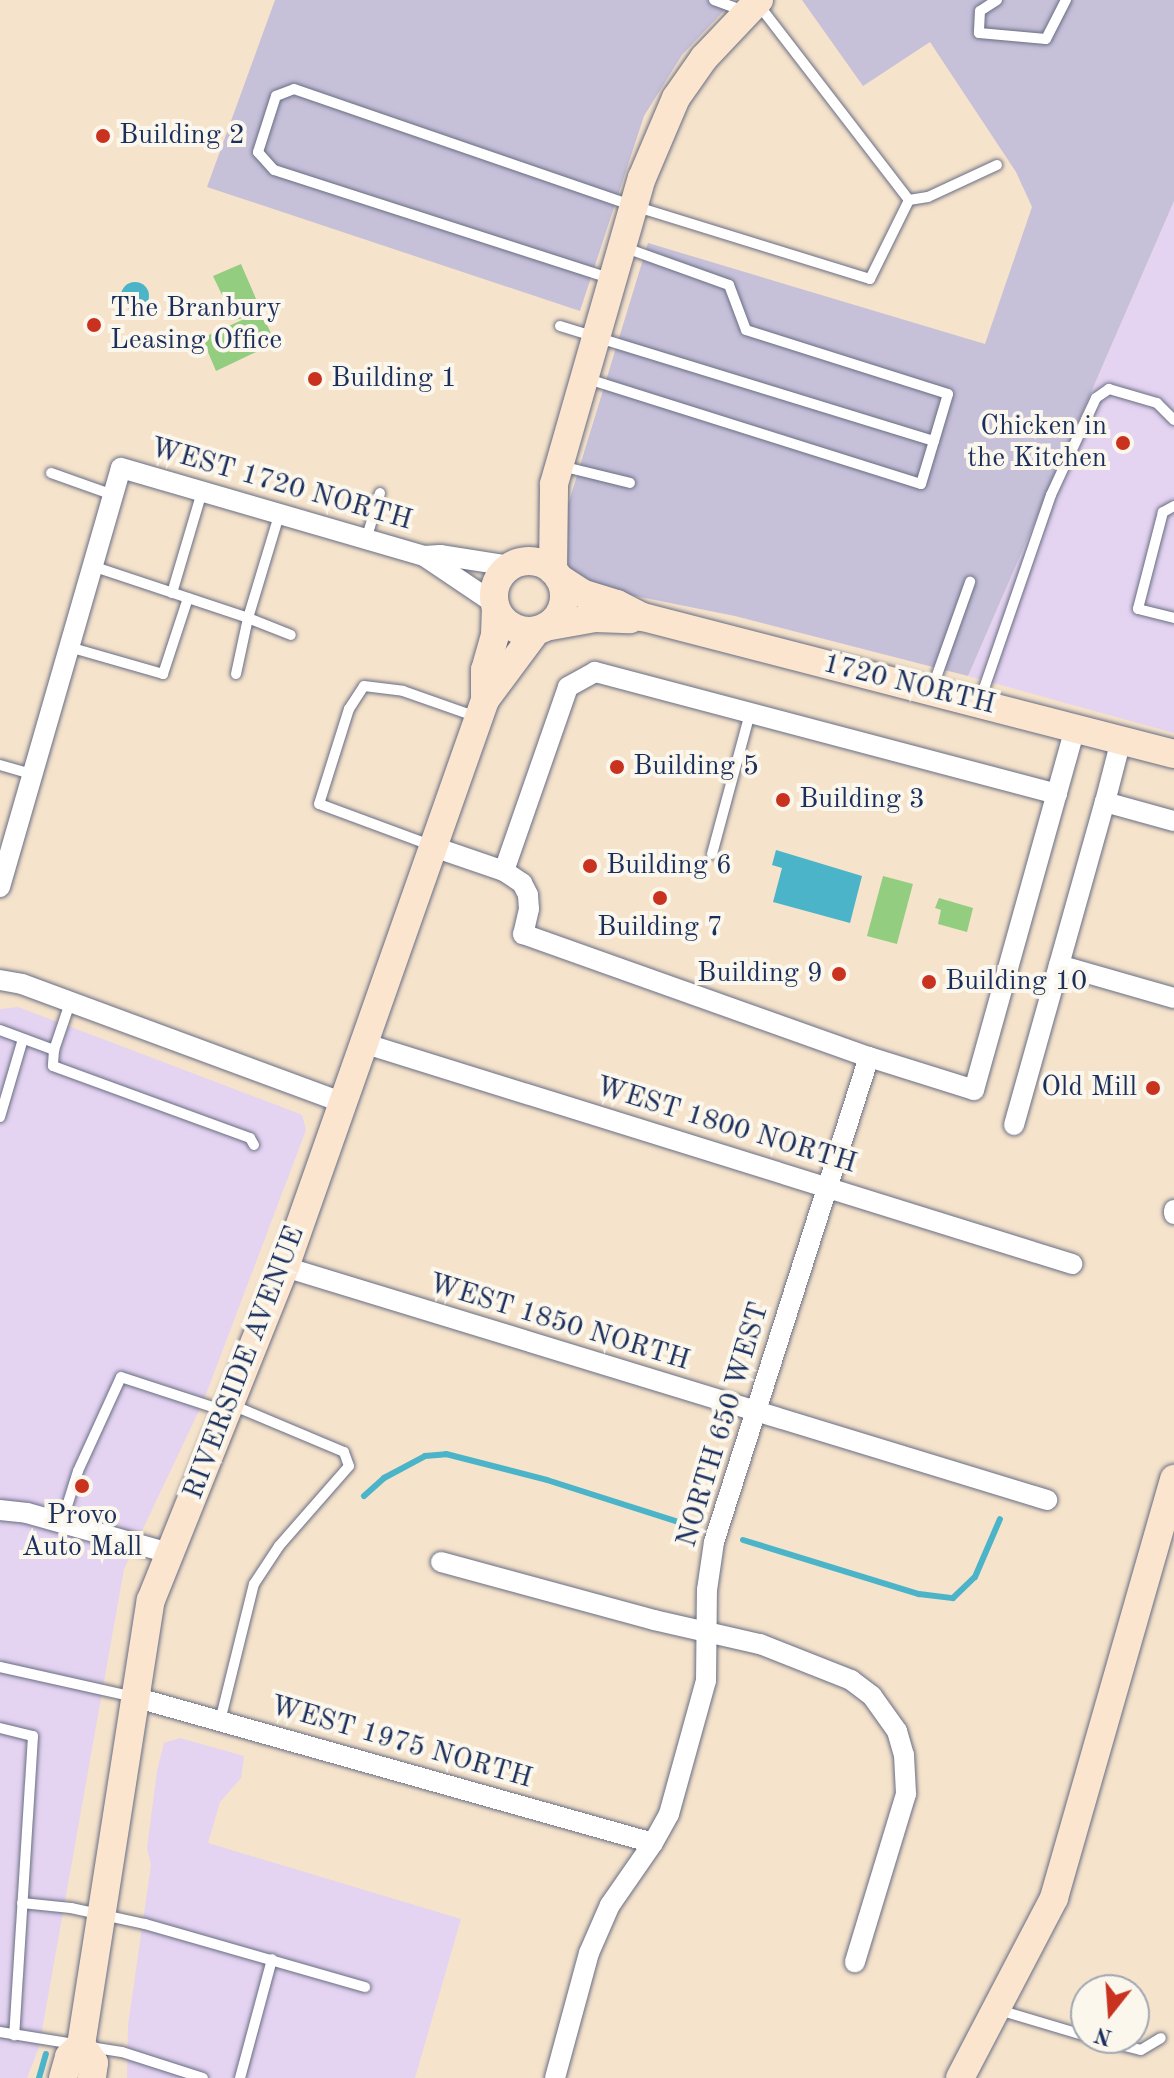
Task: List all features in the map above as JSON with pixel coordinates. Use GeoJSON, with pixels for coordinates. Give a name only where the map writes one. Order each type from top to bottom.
{"type":"FeatureCollection","features":[{"type":"Feature","properties":{"kind":"street"},"geometry":{"type":"LineString","coordinates":[[556,475],[556,574],[563,605],[559,615],[541,628],[513,628],[495,606],[498,578],[514,564],[530,537],[537,511],[556,475],[656,139],[676,98],[704,58],[754,5]]}},
{"type":"Feature","properties":{"kind":"street","name":"WEST 1720 NORTH"},"geometry":{"type":"LineString","coordinates":[[113,495],[121,468],[424,556],[440,555],[514,564]]}},
{"type":"Feature","properties":{"kind":"street"},"geometry":{"type":"LineString","coordinates":[[0,887],[113,495]]}},
{"type":"Feature","properties":{"kind":"street","name":"WEST 1720 NORTH"},"geometry":{"type":"LineString","coordinates":[[424,556],[495,606]]}},
{"type":"Feature","properties":{"kind":"street"},"geometry":{"type":"LineString","coordinates":[[514,564],[538,562],[556,574]]}},
{"type":"Feature","properties":{"kind":"street","name":"1720 NORTH"},"geometry":{"type":"LineString","coordinates":[[556,574],[584,594],[617,604],[643,617],[1174,754]]}},
{"type":"Feature","properties":{"kind":"street","name":"RIVERSIDE AVENUE"},"geometry":{"type":"LineString","coordinates":[[482,709],[485,670],[495,635],[495,606]]}},
{"type":"Feature","properties":{"kind":"street","name":"1720 NORTH"},"geometry":{"type":"LineString","coordinates":[[541,628],[595,618],[643,617]]}},
{"type":"Feature","properties":{"kind":"street","name":"RIVERSIDE AVENUE"},"geometry":{"type":"LineString","coordinates":[[63,2078],[69,2057],[81,2045],[151,1600],[285,1267],[431,846],[482,709],[541,628]]}},
{"type":"Feature","properties":{"kind":"street"},"geometry":{"type":"LineString","coordinates":[[504,871],[568,687],[595,672],[1057,794]]}},
{"type":"Feature","properties":{"kind":"street"},"geometry":{"type":"LineString","coordinates":[[431,846],[504,871],[522,883],[528,895],[529,909],[523,934],[869,1057],[974,1090],[1075,728]]}},
{"type":"Feature","properties":{"kind":"street"},"geometry":{"type":"LineString","coordinates":[[1014,1125],[1121,740]]}},
{"type":"Feature","properties":{"kind":"street"},"geometry":{"type":"LineString","coordinates":[[1105,802],[1174,821]]}},
{"type":"Feature","properties":{"kind":"street"},"geometry":{"type":"LineString","coordinates":[[1059,965],[1174,998]]}},
{"type":"Feature","properties":{"kind":"street"},"geometry":{"type":"LineString","coordinates":[[0,980],[22,984],[343,1103]]}},
{"type":"Feature","properties":{"kind":"street","name":"WEST 1800 NORTH"},"geometry":{"type":"LineString","coordinates":[[363,1043],[1072,1264]]}},
{"type":"Feature","properties":{"kind":"street","name":"NORTH 650 WEST"},"geometry":{"type":"LineString","coordinates":[[555,2078],[589,1953],[610,1905],[669,1814],[706,1681],[707,1590],[714,1542],[825,1186],[869,1057]]}},
{"type":"Feature","properties":{"kind":"street","name":"WEST 1850 NORTH"},"geometry":{"type":"LineString","coordinates":[[285,1267],[756,1414],[1047,1500]]}},
{"type":"Feature","properties":{"kind":"street"},"geometry":{"type":"LineString","coordinates":[[960,2078],[1037,1935],[1068,1858],[1167,1523],[1174,1479]]}},
{"type":"Feature","properties":{"kind":"street"},"geometry":{"type":"LineString","coordinates":[[0,1510],[62,1522],[169,1553]]}},
{"type":"Feature","properties":{"kind":"street"},"geometry":{"type":"LineString","coordinates":[[441,1562],[760,1644],[851,1680],[872,1696],[897,1731],[904,1755],[906,1794],[855,1962]]}},
{"type":"Feature","properties":{"kind":"street","name":"WEST 1975 NORTH"},"geometry":{"type":"LineString","coordinates":[[134,1697],[653,1843]]}},
{"type":"Feature","properties":{"kind":"street","name":"RIVERSIDE AVENUE"},"geometry":{"type":"LineString","coordinates":[[81,2045],[94,2063],[92,2078]]}},
{"type":"Feature","properties":{"kind":"lane"},"geometry":{"type":"LineString","coordinates":[[714,0],[754,5],[909,200]]}},
{"type":"Feature","properties":{"kind":"lane"},"geometry":{"type":"LineString","coordinates":[[997,0],[980,11],[979,33],[1046,39],[1066,0]]}},
{"type":"Feature","properties":{"kind":"lane"},"geometry":{"type":"LineString","coordinates":[[613,279],[274,170],[258,152],[276,96],[294,89],[634,206],[870,279],[909,200]]}},
{"type":"Feature","properties":{"kind":"lane"},"geometry":{"type":"LineString","coordinates":[[909,200],[928,197],[997,165]]}},
{"type":"Feature","properties":{"kind":"lane"},"geometry":{"type":"LineString","coordinates":[[585,378],[921,484],[948,394],[746,330],[729,285],[622,247]]}},
{"type":"Feature","properties":{"kind":"lane"},"geometry":{"type":"LineString","coordinates":[[560,326],[934,441]]}},
{"type":"Feature","properties":{"kind":"lane"},"geometry":{"type":"LineString","coordinates":[[979,703],[1051,495],[1096,398],[1109,389],[1157,403],[1174,420]]}},
{"type":"Feature","properties":{"kind":"lane"},"geometry":{"type":"LineString","coordinates":[[51,473],[113,495]]}},
{"type":"Feature","properties":{"kind":"lane"},"geometry":{"type":"LineString","coordinates":[[556,475],[630,483]]}},
{"type":"Feature","properties":{"kind":"lane"},"geometry":{"type":"LineString","coordinates":[[172,593],[202,492]]}},
{"type":"Feature","properties":{"kind":"lane"},"geometry":{"type":"LineString","coordinates":[[366,540],[380,493]]}},
{"type":"Feature","properties":{"kind":"lane"},"geometry":{"type":"LineString","coordinates":[[1174,506],[1163,512],[1138,609],[1174,618]]}},
{"type":"Feature","properties":{"kind":"lane"},"geometry":{"type":"LineString","coordinates":[[236,674],[248,618],[279,515]]}},
{"type":"Feature","properties":{"kind":"lane"},"geometry":{"type":"LineString","coordinates":[[92,566],[291,635]]}},
{"type":"Feature","properties":{"kind":"lane"},"geometry":{"type":"LineString","coordinates":[[931,691],[970,582]]}},
{"type":"Feature","properties":{"kind":"lane"},"geometry":{"type":"LineString","coordinates":[[69,647],[163,674],[188,598]]}},
{"type":"Feature","properties":{"kind":"lane"},"geometry":{"type":"LineString","coordinates":[[431,846],[319,804],[349,709],[364,686],[403,691],[482,709]]}},
{"type":"Feature","properties":{"kind":"lane"},"geometry":{"type":"LineString","coordinates":[[712,854],[750,713]]}},
{"type":"Feature","properties":{"kind":"lane"},"geometry":{"type":"LineString","coordinates":[[0,765],[32,774]]}},
{"type":"Feature","properties":{"kind":"lane"},"geometry":{"type":"LineString","coordinates":[[70,1003],[54,1050],[53,1066],[250,1138],[254,1145]]}},
{"type":"Feature","properties":{"kind":"lane"},"geometry":{"type":"LineString","coordinates":[[0,1030],[54,1050]]}},
{"type":"Feature","properties":{"kind":"lane"},"geometry":{"type":"LineString","coordinates":[[0,1117],[23,1039]]}},
{"type":"Feature","properties":{"kind":"lane"},"geometry":{"type":"LineString","coordinates":[[62,1522],[78,1471],[121,1377],[230,1409],[344,1452],[349,1466],[279,1546],[254,1584],[220,1721]]}},
{"type":"Feature","properties":{"kind":"lane"},"geometry":{"type":"LineString","coordinates":[[0,1667],[134,1697]]}},
{"type":"Feature","properties":{"kind":"lane"},"geometry":{"type":"LineString","coordinates":[[0,1728],[33,1736],[14,2035]]}},
{"type":"Feature","properties":{"kind":"lane"},"geometry":{"type":"LineString","coordinates":[[22,1903],[71,1908],[272,1959],[365,1987]]}},
{"type":"Feature","properties":{"kind":"lane"},"geometry":{"type":"LineString","coordinates":[[240,2078],[272,1959]]}},
{"type":"Feature","properties":{"kind":"lane"},"geometry":{"type":"LineString","coordinates":[[997,2010],[1070,2031]]}},
{"type":"Feature","properties":{"kind":"lane"},"geometry":{"type":"LineString","coordinates":[[0,2032],[122,2052],[203,2078]]}},
{"type":"Feature","properties":{"kind":"lane"},"geometry":{"type":"LineString","coordinates":[[1150,2045],[1161,2038]]}},
{"type":"Feature","properties":{"kind":"shaded area"},"geometry":{"type":"Polygon","coordinates":[[[275,0],[734,0],[682,55],[644,116],[580,311],[207,187],[275,0]]]}},
{"type":"Feature","properties":{"kind":"shaded area"},"geometry":{"type":"Polygon","coordinates":[[[802,0],[1174,0],[1174,201],[968,676],[735,616],[595,588],[575,576],[563,556],[561,528],[648,243],[985,344],[1032,207],[1016,172],[930,42],[863,86],[802,0]]]}},
{"type":"Feature","properties":{"kind":"shaded area"},"geometry":{"type":"Polygon","coordinates":[[[1174,201],[1174,733],[968,676],[1174,201]]]}},
{"type":"Feature","properties":{"kind":"shaded area","name":"Provo Auto Mall"},"geometry":{"type":"Polygon","coordinates":[[[18,1007],[295,1112],[302,1115],[306,1130],[203,1402],[124,1569],[39,2047],[27,2078],[0,2078],[0,1009],[18,1007]]]}},
{"type":"Feature","properties":{"kind":"shaded area"},"geometry":{"type":"Polygon","coordinates":[[[180,1738],[244,1756],[241,1778],[220,1802],[208,1843],[461,1919],[415,2078],[127,2078],[128,2025],[151,1865],[147,1848],[157,1771],[164,1743],[180,1738]]]}},
{"type":"Feature","properties":{"kind":"green space"},"geometry":{"type":"Polygon","coordinates":[[[241,264],[275,343],[216,371],[202,338],[251,316],[234,320],[213,276],[241,264]]]}},
{"type":"Feature","properties":{"kind":"green space"},"geometry":{"type":"Polygon","coordinates":[[[883,876],[913,884],[897,944],[867,936],[883,876]]]}},
{"type":"Feature","properties":{"kind":"green space"},"geometry":{"type":"Polygon","coordinates":[[[939,898],[973,908],[967,932],[938,924],[941,910],[935,908],[939,898]]]}},
{"type":"Feature","properties":{"kind":"water"},"geometry":{"type":"Polygon","coordinates":[[[135,282],[145,286],[149,296],[145,306],[135,310],[125,306],[121,296],[125,286],[135,282]]]}},
{"type":"Feature","properties":{"kind":"water"},"geometry":{"type":"Polygon","coordinates":[[[776,850],[862,876],[850,923],[773,902],[782,868],[772,865],[776,850]]]}},
{"type":"Feature","properties":{"kind":"waterway"},"geometry":{"type":"LineString","coordinates":[[364,1496],[384,1478],[425,1456],[446,1454],[547,1480],[694,1527]]}},
{"type":"Feature","properties":{"kind":"waterway"},"geometry":{"type":"LineString","coordinates":[[743,1540],[919,1594],[953,1598],[975,1577],[1000,1519]]}},
{"type":"Feature","properties":{"kind":"waterway"},"geometry":{"type":"LineString","coordinates":[[39,2078],[46,2054]]}},
{"type":"Feature","properties":{"kind":"place","name":"Building 2"},"geometry":{"type":"Point","coordinates":[103,136]}},
{"type":"Feature","properties":{"kind":"place","name":"The Branbury Leasing Office"},"geometry":{"type":"Point","coordinates":[94,325]}},
{"type":"Feature","properties":{"kind":"place","name":"Building 1"},"geometry":{"type":"Point","coordinates":[315,379]}},
{"type":"Feature","properties":{"kind":"place","name":"Chicken in the Kitchen"},"geometry":{"type":"Point","coordinates":[1123,443]}},
{"type":"Feature","properties":{"kind":"place","name":"Building 5"},"geometry":{"type":"Point","coordinates":[617,767]}},
{"type":"Feature","properties":{"kind":"place","name":"Building 3"},"geometry":{"type":"Point","coordinates":[783,800]}},
{"type":"Feature","properties":{"kind":"place","name":"Building 6"},"geometry":{"type":"Point","coordinates":[590,866]}},
{"type":"Feature","properties":{"kind":"place","name":"Building 7"},"geometry":{"type":"Point","coordinates":[660,898]}},
{"type":"Feature","properties":{"kind":"place","name":"Building 9"},"geometry":{"type":"Point","coordinates":[839,974]}},
{"type":"Feature","properties":{"kind":"place","name":"Building 10"},"geometry":{"type":"Point","coordinates":[929,982]}},
{"type":"Feature","properties":{"kind":"place","name":"Old Mill"},"geometry":{"type":"Point","coordinates":[1153,1088]}},
{"type":"Feature","properties":{"kind":"place","name":"Provo Auto Mall"},"geometry":{"type":"Point","coordinates":[82,1486]}}]}
